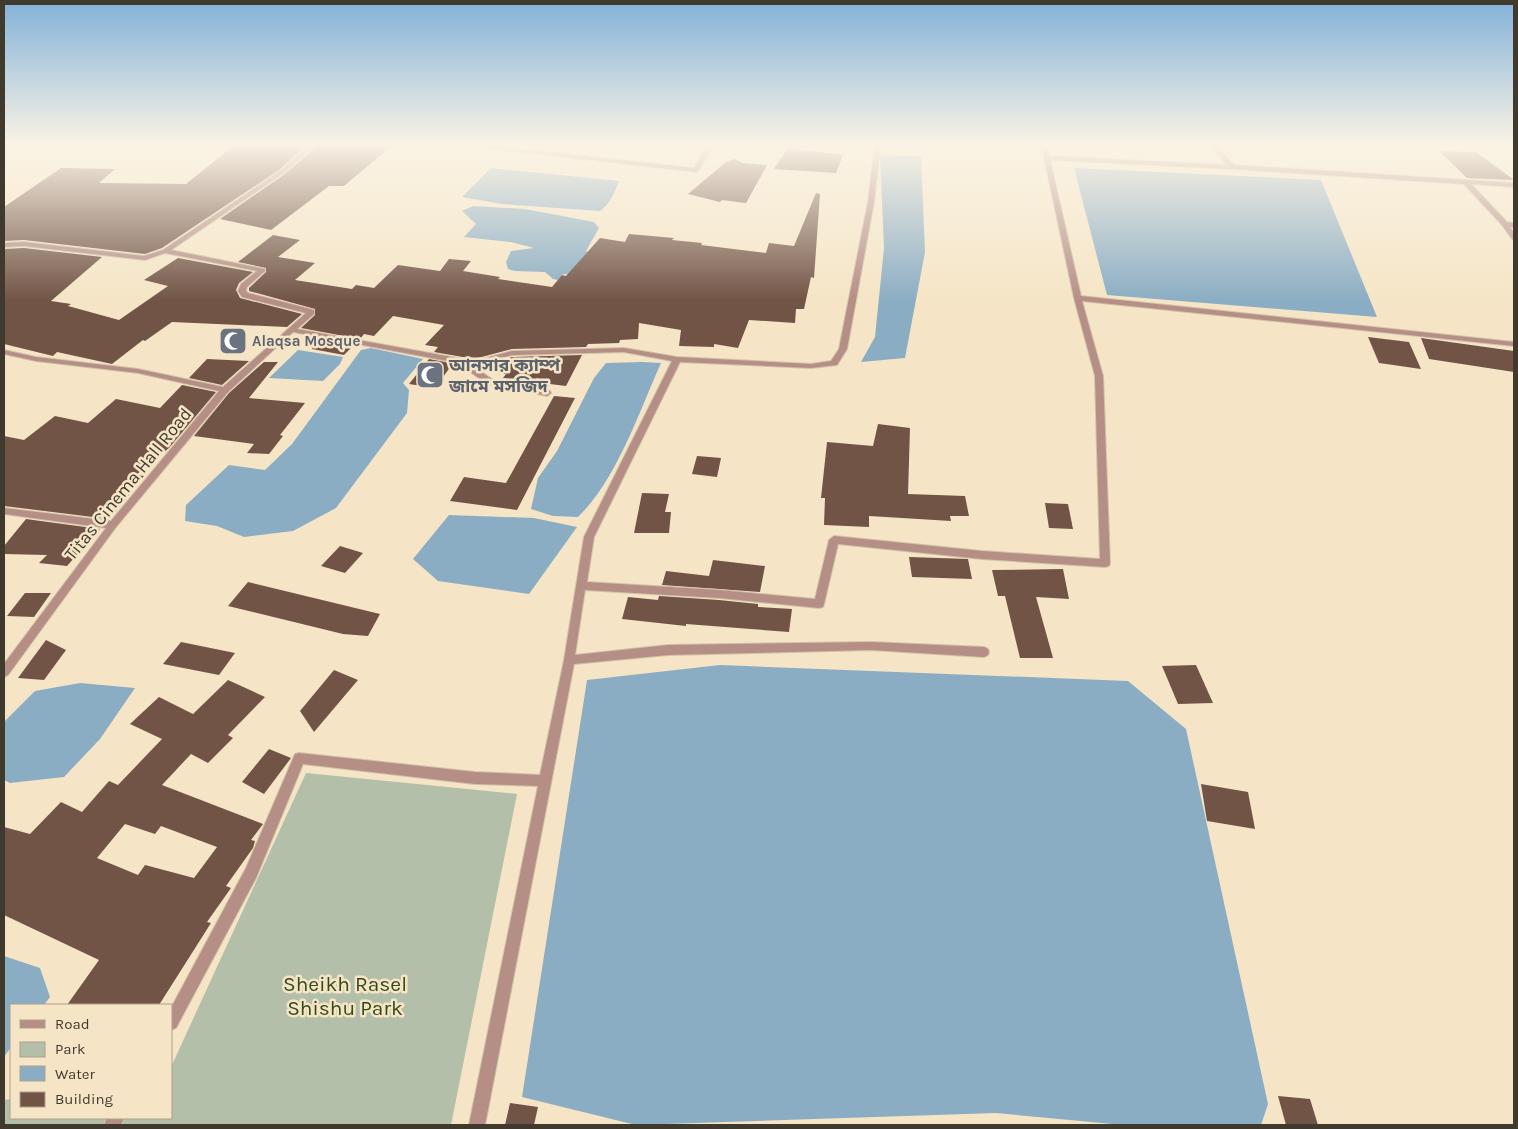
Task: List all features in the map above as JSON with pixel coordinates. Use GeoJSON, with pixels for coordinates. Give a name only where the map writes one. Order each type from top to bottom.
{"type":"FeatureCollection","features":[{"type":"Feature","properties":{"kind":"street"},"geometry":{"type":"LineString","coordinates":[[4,245],[24,244],[145,258],[165,251],[247,196]]}},
{"type":"Feature","properties":{"kind":"street"},"geometry":{"type":"LineString","coordinates":[[292,330],[474,363],[512,353],[624,350],[677,359],[811,366],[834,363],[843,349],[872,196]]}},
{"type":"Feature","properties":{"kind":"street"},"geometry":{"type":"LineString","coordinates":[[582,586],[719,594],[819,604],[834,540],[982,555],[1106,563],[1099,376],[1078,298],[1055,196]]}},
{"type":"Feature","properties":{"kind":"street"},"geometry":{"type":"LineString","coordinates":[[1479,196],[1505,224],[1514,238]]}},
{"type":"Feature","properties":{"kind":"street"},"geometry":{"type":"LineString","coordinates":[[1505,224],[1514,225]]}},
{"type":"Feature","properties":{"kind":"street","name":"Titas Cinema Hall Road"},"geometry":{"type":"LineString","coordinates":[[4,672],[113,525],[226,390],[311,312],[245,294],[242,291],[244,286],[263,270],[165,251]]}},
{"type":"Feature","properties":{"kind":"street"},"geometry":{"type":"LineString","coordinates":[[1078,298],[1514,344]]}},
{"type":"Feature","properties":{"kind":"street"},"geometry":{"type":"LineString","coordinates":[[4,352],[36,359],[138,371],[226,390]]}},
{"type":"Feature","properties":{"kind":"street"},"geometry":{"type":"LineString","coordinates":[[477,1125],[569,660],[589,537],[677,359]]}},
{"type":"Feature","properties":{"kind":"street"},"geometry":{"type":"LineString","coordinates":[[474,363],[472,369],[490,382],[547,392]]}},
{"type":"Feature","properties":{"kind":"street"},"geometry":{"type":"LineString","coordinates":[[4,511],[113,525]]}},
{"type":"Feature","properties":{"kind":"street"},"geometry":{"type":"LineString","coordinates":[[569,660],[668,650],[871,646],[984,652]]}},
{"type":"Feature","properties":{"kind":"street"},"geometry":{"type":"LineString","coordinates":[[172,1021],[251,872],[299,758],[475,778],[544,781]]}},
{"type":"Feature","properties":{"kind":"green space","name":"Sheikh Rasel Shishu Park"},"geometry":{"type":"Polygon","coordinates":[[[306,773],[517,794],[451,1125],[4,1125],[4,1100],[10,1099],[10,1119],[172,1119],[172,1065],[306,773]]]}},
{"type":"Feature","properties":{"kind":"water"},"geometry":{"type":"Polygon","coordinates":[[[612,196],[600,211],[502,204],[462,197],[612,196]]]}},
{"type":"Feature","properties":{"kind":"water"},"geometry":{"type":"Polygon","coordinates":[[[882,196],[923,196],[925,252],[905,358],[861,362],[875,337],[884,248],[882,196]]]}},
{"type":"Feature","properties":{"kind":"water"},"geometry":{"type":"Polygon","coordinates":[[[1081,196],[1327,196],[1377,317],[1107,295],[1081,196]]]}},
{"type":"Feature","properties":{"kind":"water"},"geometry":{"type":"Polygon","coordinates":[[[473,206],[525,209],[594,222],[599,228],[586,251],[592,255],[575,275],[563,274],[558,280],[553,279],[545,272],[508,269],[506,262],[511,251],[534,248],[511,242],[464,237],[476,224],[462,211],[473,206]]]}},
{"type":"Feature","properties":{"kind":"water"},"geometry":{"type":"Polygon","coordinates":[[[371,348],[423,359],[403,383],[409,390],[407,413],[336,508],[293,531],[244,537],[217,526],[185,521],[186,505],[229,465],[265,470],[292,444],[361,350],[371,348]]]}},
{"type":"Feature","properties":{"kind":"water"},"geometry":{"type":"Polygon","coordinates":[[[298,350],[343,357],[340,364],[323,381],[269,378],[298,350]]]}},
{"type":"Feature","properties":{"kind":"water"},"geometry":{"type":"Polygon","coordinates":[[[606,363],[661,363],[616,464],[592,501],[578,517],[553,516],[531,509],[538,478],[557,451],[594,378],[606,363]]]}},
{"type":"Feature","properties":{"kind":"water"},"geometry":{"type":"Polygon","coordinates":[[[449,515],[534,518],[577,527],[529,594],[438,581],[413,559],[449,515]]]}},
{"type":"Feature","properties":{"kind":"water"},"geometry":{"type":"Polygon","coordinates":[[[720,665],[1128,681],[1186,729],[1268,1104],[1261,1125],[1123,1125],[996,1113],[636,1125],[522,1097],[587,680],[720,665]]]}},
{"type":"Feature","properties":{"kind":"water"},"geometry":{"type":"Polygon","coordinates":[[[80,683],[135,688],[100,739],[64,777],[10,783],[4,780],[4,722],[35,691],[80,683]]]}},
{"type":"Feature","properties":{"kind":"water"},"geometry":{"type":"Polygon","coordinates":[[[4,956],[40,968],[50,997],[45,1004],[10,1004],[10,1048],[4,1057],[4,956]]]}},
{"type":"Feature","properties":{"kind":"building"},"geometry":{"type":"Polygon","coordinates":[[[21,196],[240,196],[162,248],[145,254],[24,240],[4,241],[4,207],[21,196]]]}},
{"type":"Feature","properties":{"kind":"building"},"geometry":{"type":"Polygon","coordinates":[[[254,196],[316,196],[271,230],[220,219],[254,196]]]}},
{"type":"Feature","properties":{"kind":"building"},"geometry":{"type":"Polygon","coordinates":[[[695,196],[750,196],[746,203],[722,200],[720,202],[695,196]]]}},
{"type":"Feature","properties":{"kind":"building"},"geometry":{"type":"Polygon","coordinates":[[[815,196],[820,196],[814,278],[811,277],[804,309],[796,309],[795,323],[749,320],[738,348],[714,344],[714,347],[679,346],[681,330],[639,323],[638,339],[620,340],[619,343],[588,344],[586,347],[512,349],[474,359],[434,352],[438,347],[425,345],[444,325],[393,316],[374,336],[364,334],[360,339],[301,328],[315,315],[315,309],[249,291],[249,288],[266,272],[266,268],[238,262],[273,235],[300,240],[278,257],[315,263],[295,280],[352,289],[356,285],[374,288],[398,265],[440,271],[449,259],[471,261],[463,271],[500,277],[498,279],[552,287],[562,275],[566,276],[600,238],[625,242],[629,234],[674,238],[672,240],[766,253],[769,243],[794,246],[815,196]]]}},
{"type":"Feature","properties":{"kind":"building"},"geometry":{"type":"Polygon","coordinates":[[[24,248],[102,257],[51,301],[71,304],[68,306],[119,320],[168,286],[144,280],[178,258],[253,272],[239,283],[236,290],[240,298],[302,314],[287,327],[172,322],[145,341],[143,340],[112,364],[57,352],[53,356],[4,344],[4,249],[24,248]]]}},
{"type":"Feature","properties":{"kind":"building"},"geometry":{"type":"Polygon","coordinates":[[[1368,337],[1409,342],[1421,369],[1379,363],[1368,337]]]}},
{"type":"Feature","properties":{"kind":"building"},"geometry":{"type":"Polygon","coordinates":[[[312,338],[354,345],[344,355],[312,349],[312,338]]]}},
{"type":"Feature","properties":{"kind":"building"},"geometry":{"type":"Polygon","coordinates":[[[1421,338],[1514,351],[1514,372],[1429,359],[1421,338]]]}},
{"type":"Feature","properties":{"kind":"building"},"geometry":{"type":"Polygon","coordinates":[[[582,355],[566,386],[503,378],[506,374],[483,371],[478,367],[512,357],[582,355]]]}},
{"type":"Feature","properties":{"kind":"building"},"geometry":{"type":"Polygon","coordinates":[[[207,359],[249,361],[222,385],[189,378],[207,359]]]}},
{"type":"Feature","properties":{"kind":"building","name":"আনসার ক্যাম্প জামে মসজিদ"},"geometry":{"type":"Polygon","coordinates":[[[429,359],[467,366],[466,368],[451,366],[435,388],[409,384],[429,359]]]}},
{"type":"Feature","properties":{"kind":"building"},"geometry":{"type":"Polygon","coordinates":[[[264,362],[278,362],[249,398],[305,403],[280,435],[283,436],[269,454],[247,453],[254,444],[194,436],[229,393],[264,362]]]}},
{"type":"Feature","properties":{"kind":"building"},"geometry":{"type":"Polygon","coordinates":[[[182,385],[216,392],[169,448],[136,475],[144,476],[127,494],[129,495],[109,519],[4,506],[4,436],[24,440],[55,416],[88,423],[116,399],[160,408],[182,385]]]}},
{"type":"Feature","properties":{"kind":"building"},"geometry":{"type":"Polygon","coordinates":[[[554,396],[575,398],[517,510],[450,501],[464,477],[506,483],[554,396]]]}},
{"type":"Feature","properties":{"kind":"building"},"geometry":{"type":"Polygon","coordinates":[[[878,424],[910,428],[908,494],[965,496],[969,516],[950,516],[951,521],[869,516],[869,527],[824,525],[825,498],[821,498],[827,442],[873,446],[878,424]]]}},
{"type":"Feature","properties":{"kind":"building"},"geometry":{"type":"Polygon","coordinates":[[[697,456],[721,458],[717,477],[692,474],[697,456]]]}},
{"type":"Feature","properties":{"kind":"building"},"geometry":{"type":"Polygon","coordinates":[[[642,493],[669,494],[665,512],[671,512],[669,533],[634,533],[642,493]]]}},
{"type":"Feature","properties":{"kind":"building"},"geometry":{"type":"Polygon","coordinates":[[[1045,503],[1068,504],[1073,529],[1049,528],[1045,503]]]}},
{"type":"Feature","properties":{"kind":"building"},"geometry":{"type":"Polygon","coordinates":[[[26,519],[100,529],[67,566],[39,563],[47,555],[4,554],[4,546],[26,519]]]}},
{"type":"Feature","properties":{"kind":"building"},"geometry":{"type":"Polygon","coordinates":[[[340,546],[363,553],[345,573],[321,566],[340,546]]]}},
{"type":"Feature","properties":{"kind":"building"},"geometry":{"type":"Polygon","coordinates":[[[909,557],[968,559],[972,579],[912,577],[909,557]]]}},
{"type":"Feature","properties":{"kind":"building"},"geometry":{"type":"Polygon","coordinates":[[[713,560],[765,566],[760,592],[662,585],[666,571],[709,576],[713,560]]]}},
{"type":"Feature","properties":{"kind":"building"},"geometry":{"type":"Polygon","coordinates":[[[1063,569],[1069,599],[1036,597],[1053,658],[1020,658],[1005,596],[998,596],[992,570],[1063,569]]]}},
{"type":"Feature","properties":{"kind":"building"},"geometry":{"type":"Polygon","coordinates":[[[248,582],[380,614],[368,636],[343,634],[228,606],[248,582]]]}},
{"type":"Feature","properties":{"kind":"building"},"geometry":{"type":"Polygon","coordinates":[[[25,593],[51,593],[34,617],[7,616],[25,593]]]}},
{"type":"Feature","properties":{"kind":"building"},"geometry":{"type":"Polygon","coordinates":[[[659,596],[719,600],[758,604],[758,607],[792,609],[789,632],[686,624],[686,626],[622,619],[628,597],[658,600],[659,596]]]}},
{"type":"Feature","properties":{"kind":"building"},"geometry":{"type":"Polygon","coordinates":[[[46,640],[66,650],[44,680],[18,678],[46,640]]]}},
{"type":"Feature","properties":{"kind":"building"},"geometry":{"type":"Polygon","coordinates":[[[181,642],[235,653],[219,675],[163,664],[181,642]]]}},
{"type":"Feature","properties":{"kind":"building"},"geometry":{"type":"Polygon","coordinates":[[[1196,665],[1213,703],[1178,704],[1162,666],[1196,665]]]}},
{"type":"Feature","properties":{"kind":"building"},"geometry":{"type":"Polygon","coordinates":[[[334,670],[358,680],[314,732],[300,711],[334,670]]]}},
{"type":"Feature","properties":{"kind":"building"},"geometry":{"type":"Polygon","coordinates":[[[228,680],[265,697],[228,735],[233,738],[208,763],[191,754],[162,785],[263,824],[251,840],[255,841],[253,848],[226,886],[231,888],[207,922],[211,923],[160,1004],[68,1004],[99,960],[4,915],[4,827],[30,834],[61,802],[82,812],[109,781],[118,785],[162,739],[130,724],[159,697],[193,714],[228,680]],[[125,824],[97,858],[138,875],[145,865],[194,878],[217,847],[161,826],[155,834],[125,824]]]}},
{"type":"Feature","properties":{"kind":"building"},"geometry":{"type":"Polygon","coordinates":[[[269,749],[291,758],[264,794],[242,782],[269,749]]]}},
{"type":"Feature","properties":{"kind":"building"},"geometry":{"type":"Polygon","coordinates":[[[1201,784],[1248,792],[1255,829],[1207,821],[1201,784]]]}},
{"type":"Feature","properties":{"kind":"building"},"geometry":{"type":"Polygon","coordinates":[[[1278,1096],[1310,1099],[1318,1125],[1286,1125],[1278,1096]]]}},
{"type":"Feature","properties":{"kind":"building"},"geometry":{"type":"Polygon","coordinates":[[[510,1103],[538,1107],[534,1125],[505,1125],[510,1103]]]}},
{"type":"Feature","properties":{"kind":"place","name":"Alaqsa Mosque"},"geometry":{"type":"Point","coordinates":[233,341]}},
{"type":"Feature","properties":{"kind":"place","name":"আনসার ক্যাম্প জামে মসজিদ"},"geometry":{"type":"Point","coordinates":[430,375]}}]}
